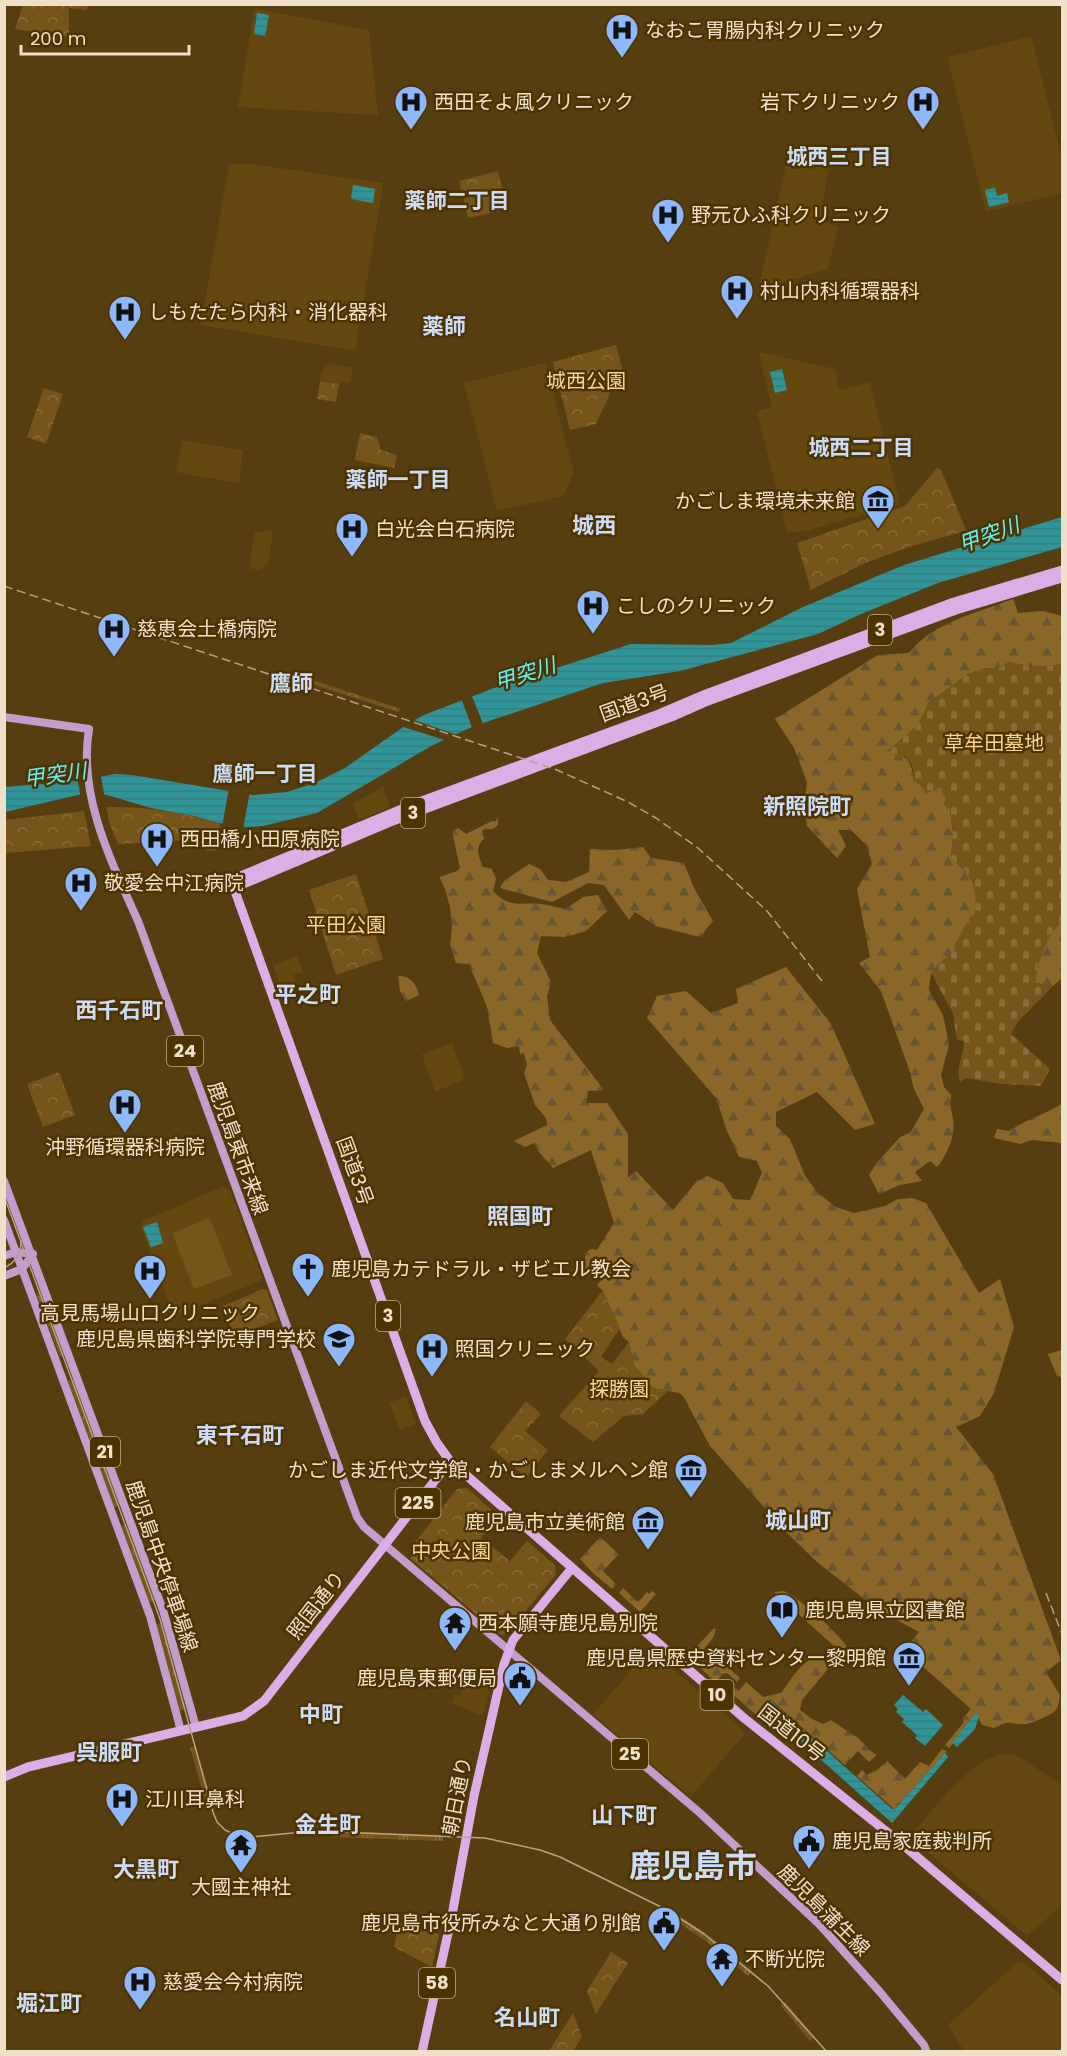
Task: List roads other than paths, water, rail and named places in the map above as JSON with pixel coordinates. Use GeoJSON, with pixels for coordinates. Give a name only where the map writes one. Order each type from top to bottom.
{"type":"FeatureCollection","features":[{"type":"Feature","properties":{"kind":"highway","name":"国道3号"},"geometry":{"type":"LineString","coordinates":[[233,884],[419,802],[954,602],[1062,570]]}},
{"type":"Feature","properties":{"kind":"highway","name":"国道3号"},"geometry":{"type":"LineString","coordinates":[[233,884],[390,822],[675,716],[708,701],[956,610],[1062,578]]}},
{"type":"Feature","properties":{"kind":"highway","name":"国道3号"},"geometry":{"type":"LineString","coordinates":[[233,884],[425,1420],[450,1461]]}},
{"type":"Feature","properties":{"kind":"highway","name":"照国通り"},"geometry":{"type":"LineString","coordinates":[[182,1731],[243,1716],[264,1701],[450,1461]]}},
{"type":"Feature","properties":{"kind":"highway","name":"国道10号"},"geometry":{"type":"LineString","coordinates":[[450,1461],[744,1718],[905,1846],[1062,1980]]}},
{"type":"Feature","properties":{"kind":"highway","name":"朝日通り"},"geometry":{"type":"LineString","coordinates":[[422,2052],[452,1915],[474,1796],[508,1649],[572,1568]]}},
{"type":"Feature","properties":{"kind":"highway","name":"225"},"geometry":{"type":"LineString","coordinates":[[4,1777],[28,1767],[182,1731]]}},
{"type":"Feature","properties":{"kind":"main road","name":"鹿児島東市来線"},"geometry":{"type":"LineString","coordinates":[[4,717],[90,729],[86,754],[87,772],[97,820],[110,858],[138,921],[357,1516],[364,1527],[385,1545]]}},
{"type":"Feature","properties":{"kind":"main road","name":"鹿児島中央停車場線"},"geometry":{"type":"LineString","coordinates":[[4,1181],[33,1254],[163,1610],[196,1727]]}},
{"type":"Feature","properties":{"kind":"main road","name":"鹿児島中央停車場線"},"geometry":{"type":"LineString","coordinates":[[4,1220],[150,1616],[182,1731]]}},
{"type":"Feature","properties":{"kind":"main road"},"geometry":{"type":"LineString","coordinates":[[4,1256],[16,1251],[33,1254],[22,1269],[4,1276]]}},
{"type":"Feature","properties":{"kind":"main road","name":"鹿児島蒲生線"},"geometry":{"type":"LineString","coordinates":[[385,1545],[692,1806],[819,1924],[880,1992],[924,2045],[927,2052]]}},
{"type":"Feature","properties":{"kind":"water"},"geometry":{"type":"Polygon","coordinates":[[[257,13],[269,15],[265,36],[254,34],[257,13]]]}},
{"type":"Feature","properties":{"kind":"water"},"geometry":{"type":"Polygon","coordinates":[[[353,185],[375,189],[373,203],[351,199],[353,185]]]}},
{"type":"Feature","properties":{"kind":"water"},"geometry":{"type":"Polygon","coordinates":[[[995,188],[997,196],[1007,193],[1009,202],[989,207],[985,190],[995,188]]]}},
{"type":"Feature","properties":{"kind":"water"},"geometry":{"type":"Polygon","coordinates":[[[782,369],[787,390],[775,393],[770,372],[782,369]]]}},
{"type":"Feature","properties":{"kind":"water"},"geometry":{"type":"Polygon","coordinates":[[[1062,517],[1062,547],[938,583],[818,634],[680,671],[603,683],[474,726],[433,745],[317,813],[263,826],[245,827],[151,808],[107,795],[86,793],[5,812],[5,787],[77,781],[115,774],[253,795],[287,792],[315,783],[345,768],[424,715],[494,688],[631,644],[712,645],[731,643],[803,607],[904,565],[1062,517]]]}},
{"type":"Feature","properties":{"kind":"water"},"geometry":{"type":"Polygon","coordinates":[[[157,1222],[163,1243],[151,1247],[143,1227],[157,1222]]]}},
{"type":"Feature","properties":{"kind":"water"},"geometry":{"type":"Polygon","coordinates":[[[903,1695],[923,1712],[926,1709],[943,1725],[925,1746],[915,1738],[917,1735],[902,1722],[904,1719],[896,1712],[898,1709],[894,1705],[903,1695]]]}},
{"type":"Feature","properties":{"kind":"water"},"geometry":{"type":"Polygon","coordinates":[[[770,1700],[892,1809],[896,1808],[945,1753],[948,1757],[892,1823],[763,1708],[770,1700]]]}},
{"type":"Feature","properties":{"kind":"water"},"geometry":{"type":"Polygon","coordinates":[[[977,1712],[979,1716],[975,1729],[957,1747],[952,1743],[977,1712]]]}},
{"type":"Feature","properties":{"kind":"tram line"},"geometry":{"type":"LineString","coordinates":[[4,1196],[160,1619],[217,1822],[225,1830],[242,1838],[313,1831],[485,1838],[540,1850],[560,1857],[667,1910],[704,1934],[768,1986],[827,2052]]}},
{"type":"Feature","properties":{"kind":"tram line"},"geometry":{"type":"LineString","coordinates":[[4,1268],[17,1257],[21,1241]]}},
{"type":"Feature","properties":{"kind":"railway"},"geometry":{"type":"LineString","coordinates":[[4,586],[557,770],[628,802],[656,818],[698,848],[767,911],[822,981]]}},
{"type":"Feature","properties":{"kind":"railway"},"geometry":{"type":"LineString","coordinates":[[1046,1593],[1062,1634]]}},
{"type":"Feature","properties":{"kind":"place","name":"なおこ胃腸内科クリニック"},"geometry":{"type":"Point","coordinates":[622,59]}},
{"type":"Feature","properties":{"kind":"place","name":"西田そよ風クリニック"},"geometry":{"type":"Point","coordinates":[411,131]}},
{"type":"Feature","properties":{"kind":"place","name":"岩下クリニック"},"geometry":{"type":"Point","coordinates":[923,131]}},
{"type":"Feature","properties":{"kind":"place","name":"野元ひふ科クリニック"},"geometry":{"type":"Point","coordinates":[668,244]}},
{"type":"Feature","properties":{"kind":"place","name":"村山内科循環器科"},"geometry":{"type":"Point","coordinates":[737,320]}},
{"type":"Feature","properties":{"kind":"place","name":"しもたたら内科・消化器科"},"geometry":{"type":"Point","coordinates":[125,341]}},
{"type":"Feature","properties":{"kind":"place","name":"かごしま環境未来館"},"geometry":{"type":"Point","coordinates":[878,530]}},
{"type":"Feature","properties":{"kind":"place","name":"白光会白石病院"},"geometry":{"type":"Point","coordinates":[352,558]}},
{"type":"Feature","properties":{"kind":"place","name":"こしのクリニック"},"geometry":{"type":"Point","coordinates":[593,635]}},
{"type":"Feature","properties":{"kind":"place","name":"慈恵会土橋病院"},"geometry":{"type":"Point","coordinates":[114,658]}},
{"type":"Feature","properties":{"kind":"place","name":"西田橋小田原病院"},"geometry":{"type":"Point","coordinates":[157,868]}},
{"type":"Feature","properties":{"kind":"place","name":"敬愛会中江病院"},"geometry":{"type":"Point","coordinates":[81,912]}},
{"type":"Feature","properties":{"kind":"place","name":"沖野循環器科病院"},"geometry":{"type":"Point","coordinates":[125,1134]}},
{"type":"Feature","properties":{"kind":"place","name":"鹿児島カテドラル・ザビエル教会"},"geometry":{"type":"Point","coordinates":[308,1298]}},
{"type":"Feature","properties":{"kind":"place","name":"高見馬場山口クリニック"},"geometry":{"type":"Point","coordinates":[150,1300]}},
{"type":"Feature","properties":{"kind":"place","name":"鹿児島県歯科学院専門学校"},"geometry":{"type":"Point","coordinates":[339,1368]}},
{"type":"Feature","properties":{"kind":"place","name":"照国クリニック"},"geometry":{"type":"Point","coordinates":[432,1378]}},
{"type":"Feature","properties":{"kind":"place","name":"かごしま近代文学館・かごしまメルヘン館"},"geometry":{"type":"Point","coordinates":[691,1499]}},
{"type":"Feature","properties":{"kind":"place","name":"鹿児島市立美術館"},"geometry":{"type":"Point","coordinates":[648,1551]}},
{"type":"Feature","properties":{"kind":"place","name":"鹿児島県立図書館"},"geometry":{"type":"Point","coordinates":[782,1639]}},
{"type":"Feature","properties":{"kind":"place","name":"西本願寺鹿児島別院"},"geometry":{"type":"Point","coordinates":[455,1652]}},
{"type":"Feature","properties":{"kind":"place","name":"鹿児島県歴史資料センター黎明館"},"geometry":{"type":"Point","coordinates":[909,1687]}},
{"type":"Feature","properties":{"kind":"place","name":"鹿児島東郵便局"},"geometry":{"type":"Point","coordinates":[520,1707]}},
{"type":"Feature","properties":{"kind":"place","name":"江川耳鼻科"},"geometry":{"type":"Point","coordinates":[122,1828]}},
{"type":"Feature","properties":{"kind":"place","name":"鹿児島家庭裁判所"},"geometry":{"type":"Point","coordinates":[809,1870]}},
{"type":"Feature","properties":{"kind":"place","name":"大國主神社"},"geometry":{"type":"Point","coordinates":[241,1874]}},
{"type":"Feature","properties":{"kind":"place","name":"鹿児島市役所みなと大通り別館"},"geometry":{"type":"Point","coordinates":[664,1952]}},
{"type":"Feature","properties":{"kind":"place","name":"不断光院"},"geometry":{"type":"Point","coordinates":[722,1988]}},
{"type":"Feature","properties":{"kind":"place","name":"慈愛会今村病院"},"geometry":{"type":"Point","coordinates":[140,2011]}},
{"type":"Feature","properties":{"kind":"district","name":"城西三丁目"},"geometry":{"type":"Point","coordinates":[839,157]}},
{"type":"Feature","properties":{"kind":"district","name":"薬師二丁目"},"geometry":{"type":"Point","coordinates":[457,201]}},
{"type":"Feature","properties":{"kind":"district","name":"薬師"},"geometry":{"type":"Point","coordinates":[444,326]}},
{"type":"Feature","properties":{"kind":"district","name":"城西二丁目"},"geometry":{"type":"Point","coordinates":[861,448]}},
{"type":"Feature","properties":{"kind":"district","name":"薬師一丁目"},"geometry":{"type":"Point","coordinates":[398,480]}},
{"type":"Feature","properties":{"kind":"district","name":"城西"},"geometry":{"type":"Point","coordinates":[594,525]}},
{"type":"Feature","properties":{"kind":"district","name":"鷹師"},"geometry":{"type":"Point","coordinates":[291,683]}},
{"type":"Feature","properties":{"kind":"district","name":"鷹師一丁目"},"geometry":{"type":"Point","coordinates":[265,774]}},
{"type":"Feature","properties":{"kind":"district","name":"新照院町"},"geometry":{"type":"Point","coordinates":[807,806]}},
{"type":"Feature","properties":{"kind":"district","name":"平之町"},"geometry":{"type":"Point","coordinates":[308,994]}},
{"type":"Feature","properties":{"kind":"district","name":"西千石町"},"geometry":{"type":"Point","coordinates":[119,1010]}},
{"type":"Feature","properties":{"kind":"district","name":"照国町"},"geometry":{"type":"Point","coordinates":[520,1216]}},
{"type":"Feature","properties":{"kind":"district","name":"東千石町"},"geometry":{"type":"Point","coordinates":[240,1435]}},
{"type":"Feature","properties":{"kind":"district","name":"城山町"},"geometry":{"type":"Point","coordinates":[798,1520]}},
{"type":"Feature","properties":{"kind":"district","name":"中町"},"geometry":{"type":"Point","coordinates":[321,1714]}},
{"type":"Feature","properties":{"kind":"district","name":"呉服町"},"geometry":{"type":"Point","coordinates":[109,1752]}},
{"type":"Feature","properties":{"kind":"district","name":"山下町"},"geometry":{"type":"Point","coordinates":[624,1815]}},
{"type":"Feature","properties":{"kind":"district","name":"金生町"},"geometry":{"type":"Point","coordinates":[328,1824]}},
{"type":"Feature","properties":{"kind":"district","name":"鹿児島市"},"geometry":{"type":"Point","coordinates":[693,1866]}},
{"type":"Feature","properties":{"kind":"district","name":"大黒町"},"geometry":{"type":"Point","coordinates":[146,1869]}},
{"type":"Feature","properties":{"kind":"district","name":"堀江町"},"geometry":{"type":"Point","coordinates":[49,2003]}},
{"type":"Feature","properties":{"kind":"district","name":"名山町"},"geometry":{"type":"Point","coordinates":[527,2017]}},
{"type":"Feature","properties":{"kind":"park label","name":"城西公園"},"geometry":{"type":"Point","coordinates":[586,381]}},
{"type":"Feature","properties":{"kind":"park label","name":"草牟田墓地"},"geometry":{"type":"Point","coordinates":[994,743]}},
{"type":"Feature","properties":{"kind":"park label","name":"平田公園"},"geometry":{"type":"Point","coordinates":[346,925]}},
{"type":"Feature","properties":{"kind":"park label","name":"探勝園"},"geometry":{"type":"Point","coordinates":[619,1389]}},
{"type":"Feature","properties":{"kind":"park label","name":"中央公園"},"geometry":{"type":"Point","coordinates":[451,1551]}},
{"type":"Feature","properties":{"kind":"water label","name":"甲突川"},"geometry":{"type":"Point","coordinates":[989,535]}},
{"type":"Feature","properties":{"kind":"water label","name":"甲突川"},"geometry":{"type":"Point","coordinates":[525,674]}},
{"type":"Feature","properties":{"kind":"water label","name":"甲突川"},"geometry":{"type":"Point","coordinates":[55,775]}}]}
